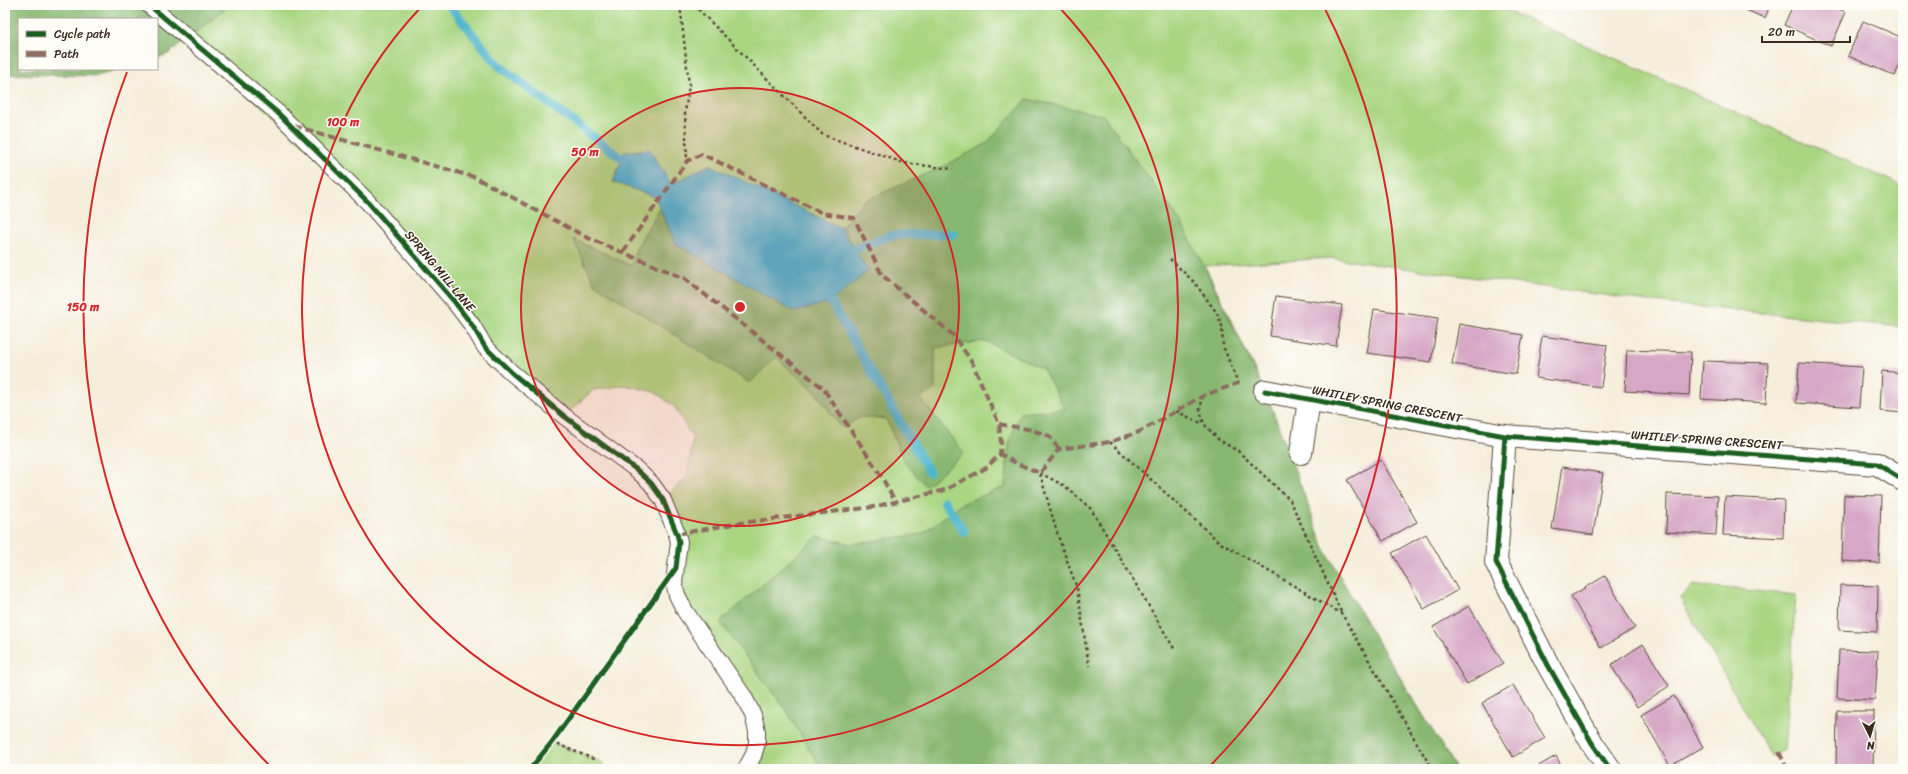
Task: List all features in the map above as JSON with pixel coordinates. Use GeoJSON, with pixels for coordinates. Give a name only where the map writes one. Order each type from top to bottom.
{"type":"FeatureCollection","features":[{"type":"Feature","properties":{"kind":"street","name":"WHITLEY SPRING CRESCENT"},"geometry":{"type":"LineString","coordinates":[[1265,391],[1505,436],[1845,460],[1877,464],[1903,480]]}},
{"type":"Feature","properties":{"kind":"street","name":"WHITLEY SPRING CRESCENT"},"geometry":{"type":"LineString","coordinates":[[1301,453],[1309,400]]}},
{"type":"Feature","properties":{"kind":"street"},"geometry":{"type":"LineString","coordinates":[[1505,436],[1496,562],[1548,665],[1592,743],[1610,769]]}},
{"type":"Feature","properties":{"kind":"lane","name":"SPRING MILL LANE"},"geometry":{"type":"LineString","coordinates":[[149,5],[279,114],[368,202],[453,300],[472,325],[485,347],[512,373],[564,416],[637,470],[651,483],[663,500],[679,542],[674,582],[677,595],[685,611],[744,697],[753,715],[757,731],[757,743],[753,756],[746,769]]}},
{"type":"Feature","properties":{"kind":"path"},"geometry":{"type":"LineString","coordinates":[[680,5],[689,85],[685,113],[687,161]]}},
{"type":"Feature","properties":{"kind":"path"},"geometry":{"type":"LineString","coordinates":[[694,5],[824,135],[904,163],[952,169]]}},
{"type":"Feature","properties":{"kind":"path"},"geometry":{"type":"LineString","coordinates":[[1170,259],[1194,282],[1217,313],[1222,326],[1223,346],[1238,383]]}},
{"type":"Feature","properties":{"kind":"path"},"geometry":{"type":"LineString","coordinates":[[1203,396],[1200,410],[1204,424]]}},
{"type":"Feature","properties":{"kind":"path"},"geometry":{"type":"LineString","coordinates":[[1176,411],[1204,424],[1218,440],[1238,451],[1290,500],[1342,614],[1432,769]]}},
{"type":"Feature","properties":{"kind":"path"},"geometry":{"type":"LineString","coordinates":[[1110,442],[1219,542],[1342,614]]}},
{"type":"Feature","properties":{"kind":"path"},"geometry":{"type":"LineString","coordinates":[[1089,666],[1078,588],[1058,536],[1040,473],[1065,486],[1091,509],[1175,650]]}},
{"type":"Feature","properties":{"kind":"path"},"geometry":{"type":"LineString","coordinates":[[552,742],[596,760]]}},
{"type":"Feature","properties":{"kind":"green space"},"geometry":{"type":"Polygon","coordinates":[[[5,5],[230,5],[168,54],[158,58],[158,18],[18,18],[18,70],[118,70],[97,76],[5,74],[5,5]]]}},
{"type":"Feature","properties":{"kind":"green space"},"geometry":{"type":"Polygon","coordinates":[[[149,5],[1494,5],[1903,186],[1903,327],[1670,304],[1330,258],[1205,266],[1265,391],[1327,558],[1456,769],[746,769],[757,731],[677,595],[679,542],[663,500],[687,477],[693,439],[675,407],[655,392],[625,385],[593,390],[564,416],[512,373],[368,202],[149,5]]]}},
{"type":"Feature","properties":{"kind":"green space"},"geometry":{"type":"Polygon","coordinates":[[[1027,99],[1103,115],[1182,224],[1204,266],[1271,406],[1324,548],[1370,629],[1456,769],[821,769],[788,713],[720,622],[818,536],[851,544],[922,534],[961,504],[1005,487],[1009,443],[1020,413],[1065,409],[1043,369],[985,341],[935,348],[935,389],[920,398],[964,453],[926,486],[905,463],[886,419],[860,417],[842,428],[816,393],[776,357],[750,383],[595,284],[573,239],[632,266],[636,248],[660,208],[676,244],[855,249],[841,228],[864,201],[940,168],[986,144],[1027,99]]]}},
{"type":"Feature","properties":{"kind":"green space"},"geometry":{"type":"Polygon","coordinates":[[[1693,585],[1796,595],[1784,750],[1771,756],[1680,598],[1693,585]]]}},
{"type":"Feature","properties":{"kind":"green space"},"geometry":{"type":"Polygon","coordinates":[[[552,742],[596,760],[610,769],[530,769],[552,742]]]}},
{"type":"Feature","properties":{"kind":"water"},"geometry":{"type":"Polygon","coordinates":[[[649,149],[671,184],[710,165],[841,228],[868,271],[831,302],[794,312],[676,244],[655,197],[613,182],[625,152],[649,149]]]}},
{"type":"Feature","properties":{"kind":"building"},"geometry":{"type":"Polygon","coordinates":[[[1734,5],[1770,5],[1765,18],[1734,5]]]}},
{"type":"Feature","properties":{"kind":"building"},"geometry":{"type":"Polygon","coordinates":[[[1793,5],[1829,5],[1846,12],[1831,46],[1784,25],[1793,5]]]}},
{"type":"Feature","properties":{"kind":"building"},"geometry":{"type":"Polygon","coordinates":[[[1863,21],[1903,38],[1903,56],[1895,76],[1848,56],[1863,21]]]}},
{"type":"Feature","properties":{"kind":"building"},"geometry":{"type":"Polygon","coordinates":[[[1276,296],[1342,305],[1336,346],[1270,336],[1276,296]]]}},
{"type":"Feature","properties":{"kind":"building"},"geometry":{"type":"Polygon","coordinates":[[[1374,309],[1438,318],[1431,362],[1367,353],[1374,309]]]}},
{"type":"Feature","properties":{"kind":"building"},"geometry":{"type":"Polygon","coordinates":[[[1459,324],[1523,335],[1516,374],[1452,364],[1459,324]]]}},
{"type":"Feature","properties":{"kind":"building"},"geometry":{"type":"Polygon","coordinates":[[[1542,336],[1607,345],[1601,387],[1536,378],[1542,336]]]}},
{"type":"Feature","properties":{"kind":"building"},"geometry":{"type":"Polygon","coordinates":[[[1627,350],[1691,352],[1689,395],[1625,391],[1627,350]]]}},
{"type":"Feature","properties":{"kind":"building"},"geometry":{"type":"Polygon","coordinates":[[[1703,361],[1768,363],[1766,403],[1701,399],[1703,361]]]}},
{"type":"Feature","properties":{"kind":"building"},"geometry":{"type":"Polygon","coordinates":[[[1799,363],[1862,367],[1859,407],[1796,403],[1799,363]]]}},
{"type":"Feature","properties":{"kind":"building"},"geometry":{"type":"Polygon","coordinates":[[[1882,371],[1903,373],[1903,413],[1880,411],[1882,371]]]}},
{"type":"Feature","properties":{"kind":"building"},"geometry":{"type":"Polygon","coordinates":[[[1381,460],[1417,522],[1383,541],[1347,480],[1381,460]]]}},
{"type":"Feature","properties":{"kind":"building"},"geometry":{"type":"Polygon","coordinates":[[[1562,467],[1603,473],[1593,535],[1552,529],[1562,467]]]}},
{"type":"Feature","properties":{"kind":"building"},"geometry":{"type":"Polygon","coordinates":[[[1667,494],[1718,496],[1716,535],[1666,532],[1667,494]]]}},
{"type":"Feature","properties":{"kind":"building"},"geometry":{"type":"Polygon","coordinates":[[[1844,495],[1881,496],[1879,563],[1842,561],[1844,495]]]}},
{"type":"Feature","properties":{"kind":"building"},"geometry":{"type":"Polygon","coordinates":[[[1725,497],[1784,500],[1783,538],[1723,535],[1725,497]]]}},
{"type":"Feature","properties":{"kind":"building"},"geometry":{"type":"Polygon","coordinates":[[[1426,534],[1458,590],[1424,609],[1392,553],[1426,534]]]}},
{"type":"Feature","properties":{"kind":"building"},"geometry":{"type":"Polygon","coordinates":[[[1605,576],[1635,628],[1601,648],[1571,596],[1605,576]]]}},
{"type":"Feature","properties":{"kind":"building"},"geometry":{"type":"Polygon","coordinates":[[[1840,585],[1878,586],[1877,632],[1839,630],[1840,585]]]}},
{"type":"Feature","properties":{"kind":"building"},"geometry":{"type":"Polygon","coordinates":[[[1469,606],[1503,663],[1467,684],[1433,627],[1469,606]]]}},
{"type":"Feature","properties":{"kind":"building"},"geometry":{"type":"Polygon","coordinates":[[[1643,644],[1669,686],[1637,707],[1611,665],[1643,644]]]}},
{"type":"Feature","properties":{"kind":"building"},"geometry":{"type":"Polygon","coordinates":[[[1839,650],[1878,651],[1875,700],[1837,698],[1839,650]]]}},
{"type":"Feature","properties":{"kind":"building"},"geometry":{"type":"Polygon","coordinates":[[[1513,685],[1545,738],[1513,757],[1482,703],[1513,685]]]}},
{"type":"Feature","properties":{"kind":"building"},"geometry":{"type":"Polygon","coordinates":[[[1674,696],[1703,747],[1670,766],[1641,715],[1674,696]]]}},
{"type":"Feature","properties":{"kind":"building"},"geometry":{"type":"Polygon","coordinates":[[[1837,711],[1874,711],[1873,769],[1836,769],[1837,711]]]}},
{"type":"Feature","properties":{"kind":"building"},"geometry":{"type":"Polygon","coordinates":[[[1556,756],[1563,769],[1533,769],[1556,756]]]}},
{"type":"Feature","properties":{"kind":"building"},"geometry":{"type":"Polygon","coordinates":[[[1713,764],[1716,769],[1704,769],[1713,764]]]}},
{"type":"Feature","properties":{"kind":"waterway"},"geometry":{"type":"LineString","coordinates":[[449,5],[498,65],[628,163]]}},
{"type":"Feature","properties":{"kind":"waterway"},"geometry":{"type":"LineString","coordinates":[[855,249],[892,235],[954,234]]}},
{"type":"Feature","properties":{"kind":"waterway"},"geometry":{"type":"LineString","coordinates":[[831,302],[929,472]]}},
{"type":"Feature","properties":{"kind":"waterway"},"geometry":{"type":"LineString","coordinates":[[944,501],[964,532]]}},
{"type":"Feature","properties":{"kind":"marked path"},"geometry":{"type":"LineString","coordinates":[[294,126],[474,177],[588,238],[684,278],[823,388],[880,474],[895,501]]}},
{"type":"Feature","properties":{"kind":"marked path"},"geometry":{"type":"LineString","coordinates":[[623,252],[687,161],[702,154],[822,213],[854,218],[882,275],[953,335],[972,362],[999,424],[1001,443],[1000,454]]}},
{"type":"Feature","properties":{"kind":"marked path"},"geometry":{"type":"LineString","coordinates":[[677,534],[740,523],[873,507],[945,490],[986,468],[1000,454],[1018,464],[1040,473],[1059,449],[1110,442],[1139,432],[1203,396],[1238,383]]}},
{"type":"Feature","properties":{"kind":"marked path"},"geometry":{"type":"LineString","coordinates":[[999,424],[1032,430],[1049,436],[1059,449]]}},
{"type":"Feature","properties":{"kind":"marked path"},"geometry":{"type":"LineString","coordinates":[[1779,752],[1787,769]]}},
{"type":"Feature","properties":{"kind":"cycle path"},"geometry":{"type":"LineString","coordinates":[[149,5],[279,114],[368,202],[453,300],[472,325],[485,347],[512,373],[564,416],[637,470],[651,483],[663,500],[679,542],[676,568],[552,742],[530,769]]}},
{"type":"Feature","properties":{"kind":"cycle path"},"geometry":{"type":"LineString","coordinates":[[1265,391],[1505,436],[1877,464],[1903,480]]}},
{"type":"Feature","properties":{"kind":"cycle path"},"geometry":{"type":"LineString","coordinates":[[1505,436],[1496,562],[1548,665],[1592,743],[1610,769]]}}]}
